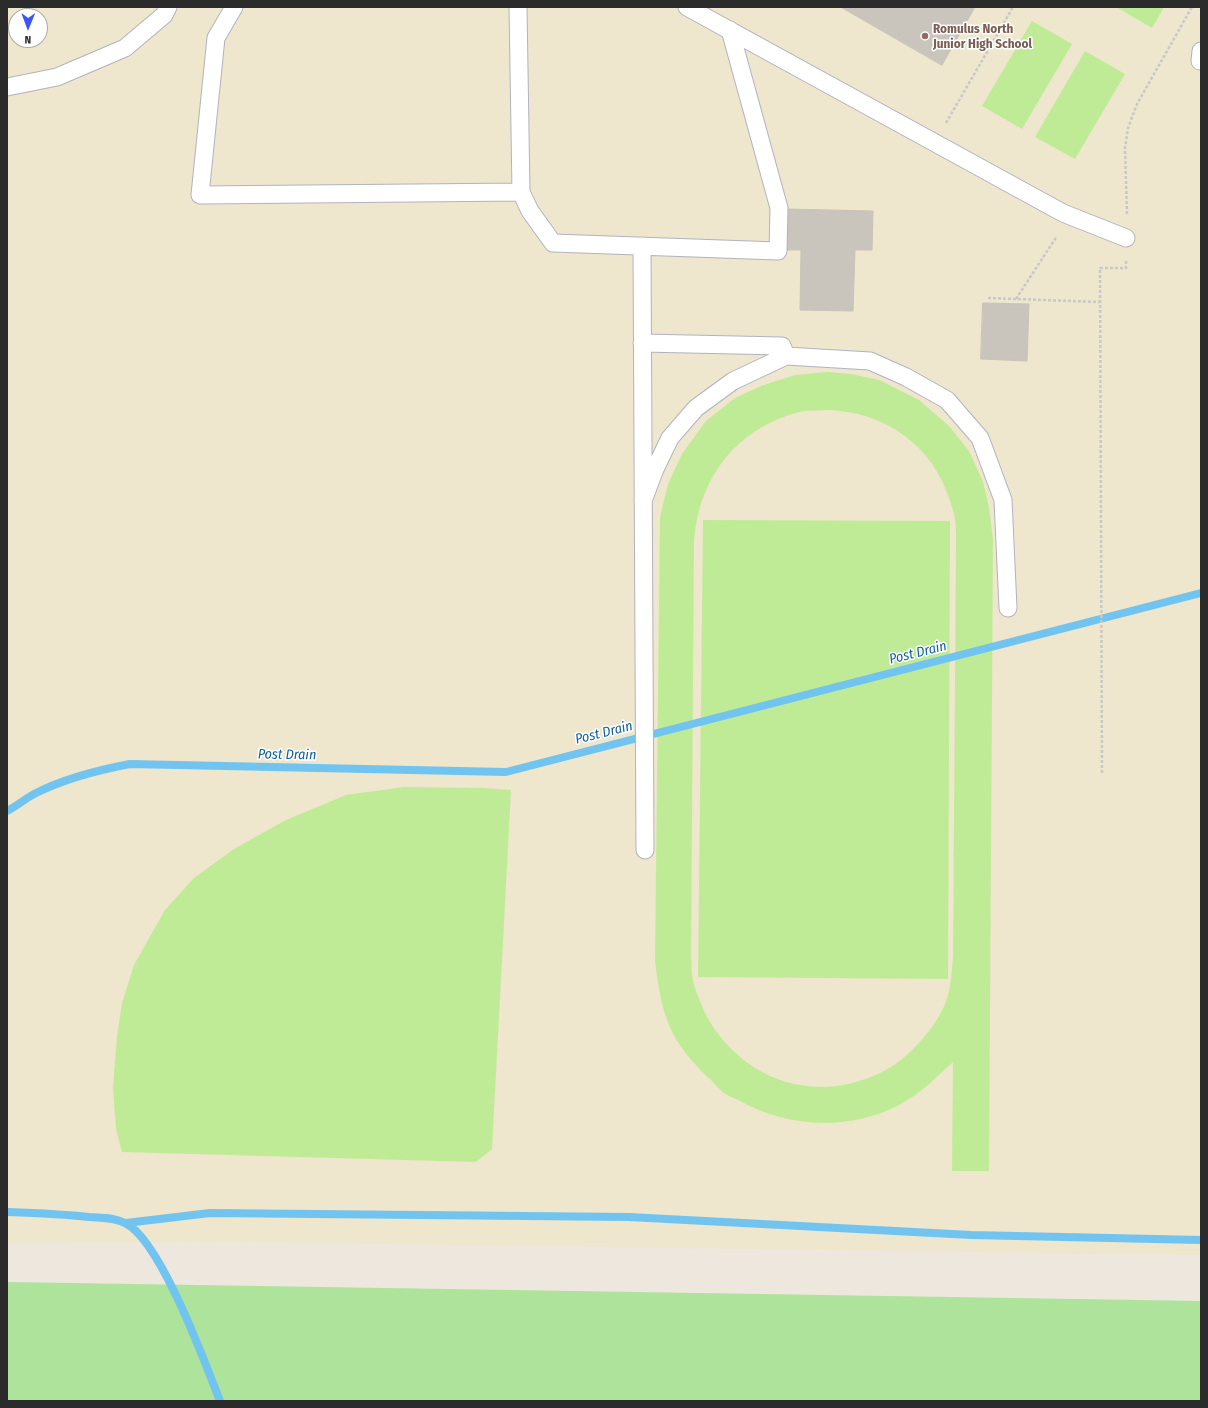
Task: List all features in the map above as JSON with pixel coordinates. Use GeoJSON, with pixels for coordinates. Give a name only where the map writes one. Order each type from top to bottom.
{"type":"FeatureCollection","features":[{"type":"Feature","properties":{"kind":"lane"},"geometry":{"type":"LineString","coordinates":[[7,87],[57,77],[125,48],[164,15],[168,7]]}},
{"type":"Feature","properties":{"kind":"lane"},"geometry":{"type":"LineString","coordinates":[[234,7],[216,38],[200,195],[521,192]]}},
{"type":"Feature","properties":{"kind":"lane"},"geometry":{"type":"LineString","coordinates":[[518,7],[521,192],[530,211],[553,243],[778,252],[779,208],[730,30]]}},
{"type":"Feature","properties":{"kind":"lane"},"geometry":{"type":"LineString","coordinates":[[687,7],[1063,213],[1126,238]]}},
{"type":"Feature","properties":{"kind":"lane"},"geometry":{"type":"LineString","coordinates":[[642,246],[644,850]]}},
{"type":"Feature","properties":{"kind":"lane"},"geometry":{"type":"LineString","coordinates":[[642,343],[782,346],[786,356]]}},
{"type":"Feature","properties":{"kind":"lane"},"geometry":{"type":"LineString","coordinates":[[643,501],[655,469],[670,438],[696,408],[733,381],[786,356],[870,361],[906,377],[946,400],[980,438],[1003,500],[1008,608]]}},
{"type":"Feature","properties":{"kind":"path"},"geometry":{"type":"LineString","coordinates":[[935,143],[1013,7]]}},
{"type":"Feature","properties":{"kind":"path"},"geometry":{"type":"LineString","coordinates":[[1127,214],[1125,148],[1128,128],[1137,104],[1192,7]]}},
{"type":"Feature","properties":{"kind":"path"},"geometry":{"type":"LineString","coordinates":[[1016,299],[1061,230]]}},
{"type":"Feature","properties":{"kind":"path"},"geometry":{"type":"LineString","coordinates":[[1102,773],[1100,268],[1126,268],[1126,258]]}},
{"type":"Feature","properties":{"kind":"path"},"geometry":{"type":"LineString","coordinates":[[988,298],[1100,302]]}},
{"type":"Feature","properties":{"kind":"shaded area"},"geometry":{"type":"Polygon","coordinates":[[[7,7],[1201,7],[1201,1255],[237,1242],[7,1243],[7,7]]]}},
{"type":"Feature","properties":{"kind":"green space"},"geometry":{"type":"Polygon","coordinates":[[[1116,7],[1164,7],[1152,28],[1116,7]]]}},
{"type":"Feature","properties":{"kind":"green space"},"geometry":{"type":"Polygon","coordinates":[[[1032,21],[1072,44],[1022,129],[982,106],[1032,21]]]}},
{"type":"Feature","properties":{"kind":"green space"},"geometry":{"type":"Polygon","coordinates":[[[1085,51],[1125,74],[1075,159],[1035,137],[1085,51]]]}},
{"type":"Feature","properties":{"kind":"green space"},"geometry":{"type":"Polygon","coordinates":[[[827,372],[851,374],[879,380],[919,400],[949,426],[969,451],[983,482],[989,507],[993,540],[989,1171],[952,1171],[953,1062],[915,1095],[899,1105],[880,1113],[860,1119],[819,1123],[778,1117],[759,1110],[724,1093],[697,1066],[680,1045],[671,1030],[661,1001],[655,960],[660,517],[668,484],[682,454],[706,421],[735,398],[761,386],[795,375],[827,372]],[[826,410],[799,412],[777,420],[757,430],[739,443],[725,459],[713,477],[704,496],[697,518],[694,541],[692,976],[705,1013],[716,1032],[730,1048],[747,1062],[764,1073],[784,1081],[805,1086],[826,1087],[857,1082],[881,1073],[896,1064],[915,1047],[936,1021],[947,999],[952,973],[953,957],[955,517],[942,481],[932,463],[919,448],[886,424],[847,412],[826,410]]]}},
{"type":"Feature","properties":{"kind":"green space"},"geometry":{"type":"Polygon","coordinates":[[[703,520],[950,521],[948,979],[698,977],[703,520]]]}},
{"type":"Feature","properties":{"kind":"green space"},"geometry":{"type":"Polygon","coordinates":[[[404,787],[483,788],[511,790],[492,1149],[476,1162],[122,1152],[116,1129],[113,1088],[117,1036],[122,1003],[134,965],[165,910],[194,878],[234,849],[286,820],[346,795],[404,787]]]}},
{"type":"Feature","properties":{"kind":"green space"},"geometry":{"type":"Polygon","coordinates":[[[7,1282],[1201,1301],[1201,1401],[7,1401],[7,1282]]]}},
{"type":"Feature","properties":{"kind":"building","name":"Romulus North Junior High School"},"geometry":{"type":"Polygon","coordinates":[[[841,7],[975,7],[942,65],[841,7]]]}},
{"type":"Feature","properties":{"kind":"building"},"geometry":{"type":"Polygon","coordinates":[[[786,209],[873,211],[872,250],[855,250],[853,311],[800,310],[801,250],[785,250],[786,209]]]}},
{"type":"Feature","properties":{"kind":"building"},"geometry":{"type":"Polygon","coordinates":[[[983,303],[1029,304],[1027,361],[981,359],[983,303]]]}},
{"type":"Feature","properties":{"kind":"waterway","name":"Post Drain"},"geometry":{"type":"LineString","coordinates":[[7,811],[36,793],[59,783],[94,772],[130,764],[506,772],[1201,593]]}},
{"type":"Feature","properties":{"kind":"waterway"},"geometry":{"type":"LineString","coordinates":[[7,1212],[59,1214],[112,1219],[125,1223],[139,1234],[152,1252],[180,1304],[193,1332],[220,1401]]}},
{"type":"Feature","properties":{"kind":"waterway"},"geometry":{"type":"LineString","coordinates":[[126,1223],[210,1213],[629,1217],[971,1235],[1201,1240]]}},
{"type":"Feature","properties":{"kind":"place","name":"Romulus North Junior High School"},"geometry":{"type":"Point","coordinates":[925,36]}}]}
